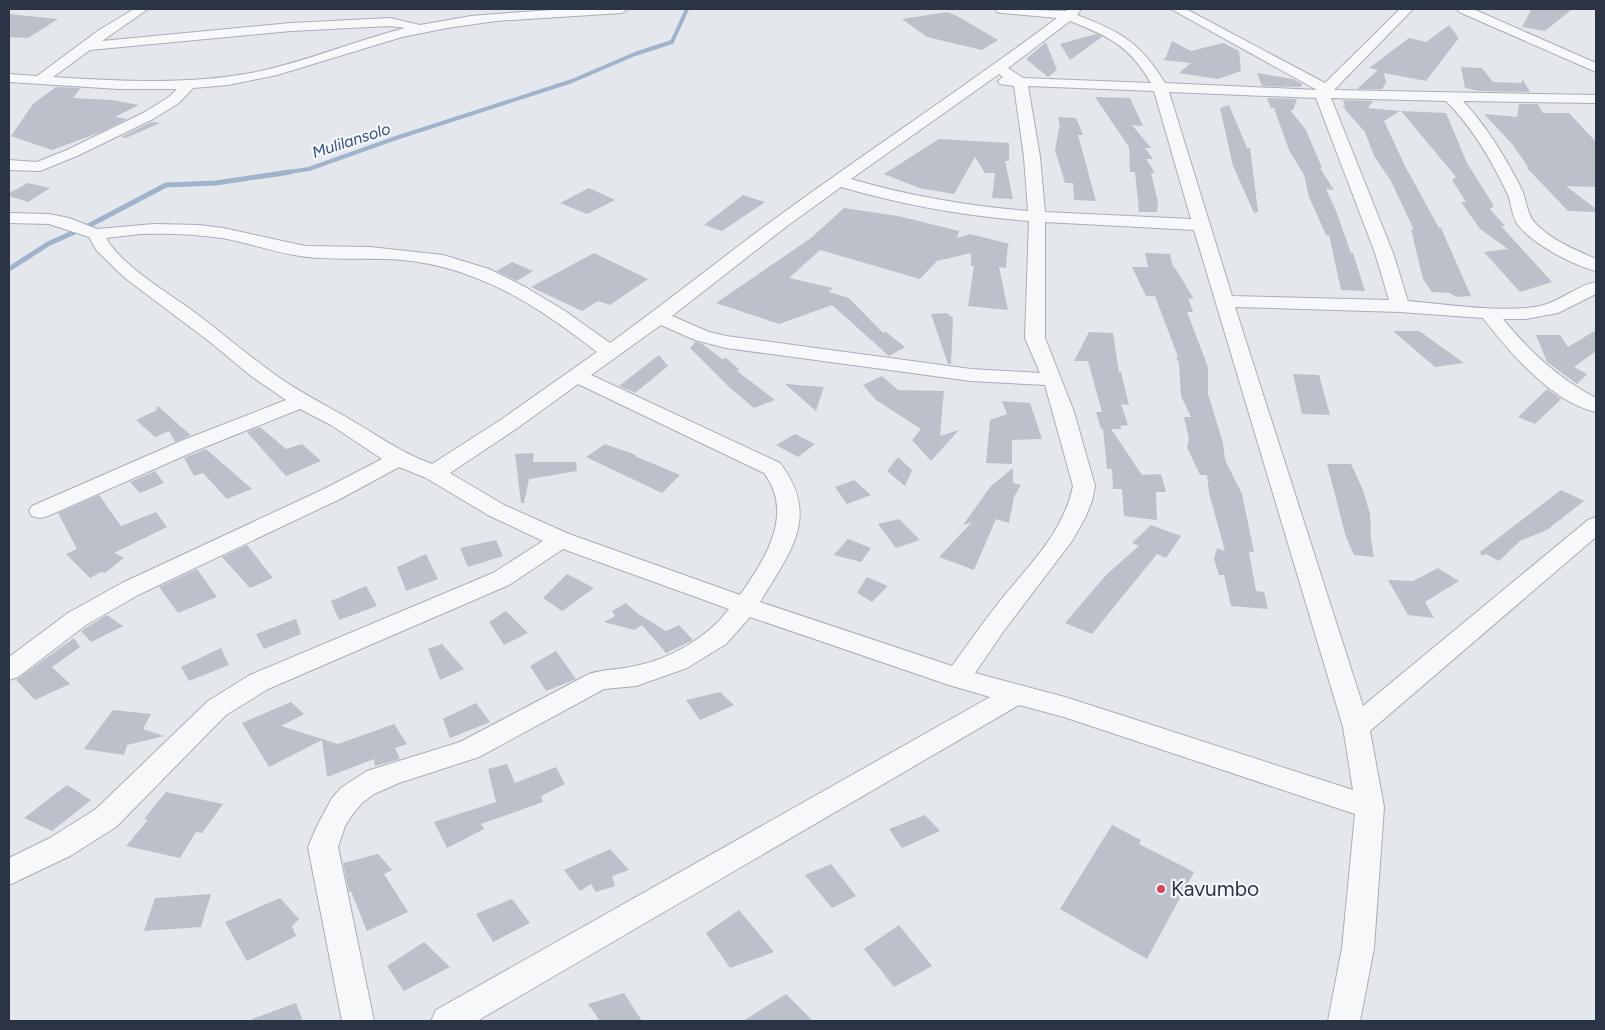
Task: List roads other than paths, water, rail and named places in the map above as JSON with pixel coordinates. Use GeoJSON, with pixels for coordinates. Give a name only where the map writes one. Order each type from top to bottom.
{"type":"FeatureCollection","features":[{"type":"Feature","properties":{"kind":"street"},"geometry":{"type":"LineString","coordinates":[[40,80],[86,46],[142,9]]}},
{"type":"Feature","properties":{"kind":"street"},"geometry":{"type":"LineString","coordinates":[[13,81],[40,80],[114,84],[189,85],[259,76],[421,28],[453,23],[622,9]]}},
{"type":"Feature","properties":{"kind":"street"},"geometry":{"type":"LineString","coordinates":[[1001,9],[1072,12],[1130,46],[1146,63],[1160,87],[1356,727],[1370,807],[1358,948],[1344,1021]]}},
{"type":"Feature","properties":{"kind":"street"},"geometry":{"type":"LineString","coordinates":[[1177,9],[1325,92],[1384,253],[1400,306]]}},
{"type":"Feature","properties":{"kind":"street"},"geometry":{"type":"LineString","coordinates":[[1325,92],[1408,9]]}},
{"type":"Feature","properties":{"kind":"street"},"geometry":{"type":"LineString","coordinates":[[1463,9],[1596,68]]}},
{"type":"Feature","properties":{"kind":"street"},"geometry":{"type":"LineString","coordinates":[[366,10],[368,13],[390,22]]}},
{"type":"Feature","properties":{"kind":"street"},"geometry":{"type":"LineString","coordinates":[[434,473],[509,424],[659,317],[781,222],[947,103],[981,81],[1072,12]]}},
{"type":"Feature","properties":{"kind":"street"},"geometry":{"type":"LineString","coordinates":[[441,14],[453,23]]}},
{"type":"Feature","properties":{"kind":"street"},"geometry":{"type":"LineString","coordinates":[[86,46],[183,39],[291,26],[390,22],[421,28]]}},
{"type":"Feature","properties":{"kind":"street"},"geometry":{"type":"LineString","coordinates":[[958,678],[999,619],[1073,524],[1084,495],[1079,468],[1053,380],[1035,338],[1037,217],[1032,158],[1020,82],[999,68]]}},
{"type":"Feature","properties":{"kind":"street"},"geometry":{"type":"LineString","coordinates":[[981,81],[1596,99]]}},
{"type":"Feature","properties":{"kind":"street"},"geometry":{"type":"LineString","coordinates":[[9,165],[40,166],[72,153],[148,116],[174,100],[189,85]]}},
{"type":"Feature","properties":{"kind":"street"},"geometry":{"type":"LineString","coordinates":[[1448,95],[1470,118],[1505,171],[1518,198],[1525,222],[1541,237],[1596,266]]}},
{"type":"Feature","properties":{"kind":"street"},"geometry":{"type":"LineString","coordinates":[[840,181],[905,199],[1037,217],[1202,225]]}},
{"type":"Feature","properties":{"kind":"street"},"geometry":{"type":"LineString","coordinates":[[9,218],[49,219],[88,231],[214,232],[305,252],[346,251],[434,259],[463,266],[500,282],[576,325],[609,352]]}},
{"type":"Feature","properties":{"kind":"street"},"geometry":{"type":"LineString","coordinates":[[88,231],[131,274],[217,338],[258,372],[301,401],[338,421],[398,459],[434,473],[496,510],[561,540],[746,606],[958,678],[1018,693],[1370,807]]}},
{"type":"Feature","properties":{"kind":"street"},"geometry":{"type":"LineString","coordinates":[[1224,301],[1400,306],[1489,313],[1525,313],[1551,310],[1596,287]]}},
{"type":"Feature","properties":{"kind":"street"},"geometry":{"type":"LineString","coordinates":[[1489,313],[1530,362],[1560,386],[1596,406]]}},
{"type":"Feature","properties":{"kind":"street"},"geometry":{"type":"LineString","coordinates":[[659,317],[702,336],[726,342],[971,375],[1053,380]]}},
{"type":"Feature","properties":{"kind":"street"},"geometry":{"type":"LineString","coordinates":[[358,1021],[323,847],[328,830],[341,807],[353,795],[381,778],[414,766],[462,753],[598,681],[635,676],[659,669],[696,650],[716,637],[746,606],[786,538],[790,517],[788,492],[782,480],[772,468],[577,376]]}},
{"type":"Feature","properties":{"kind":"street"},"geometry":{"type":"LineString","coordinates":[[40,511],[188,446],[301,401]]}},
{"type":"Feature","properties":{"kind":"street"},"geometry":{"type":"LineString","coordinates":[[9,670],[77,620],[130,589],[315,502],[398,459]]}},
{"type":"Feature","properties":{"kind":"street"},"geometry":{"type":"LineString","coordinates":[[1356,727],[1596,525]]}},
{"type":"Feature","properties":{"kind":"street"},"geometry":{"type":"LineString","coordinates":[[9,872],[60,847],[106,818],[217,708],[259,682],[501,579],[561,540]]}},
{"type":"Feature","properties":{"kind":"street"},"geometry":{"type":"LineString","coordinates":[[447,1021],[1018,693]]}},
{"type":"Feature","properties":{"kind":"waterway","name":"Mulilansolo"},"geometry":{"type":"LineString","coordinates":[[281,173],[309,169],[396,138],[572,81],[635,54],[672,42],[687,9]]}},
{"type":"Feature","properties":{"kind":"waterway","name":"Mulilansolo"},"geometry":{"type":"LineString","coordinates":[[9,269],[48,244],[90,225],[166,185],[216,183],[290,172]]}},
{"type":"Feature","properties":{"kind":"place","name":"Kavumbo"},"geometry":{"type":"Point","coordinates":[1161,889]}}]}
